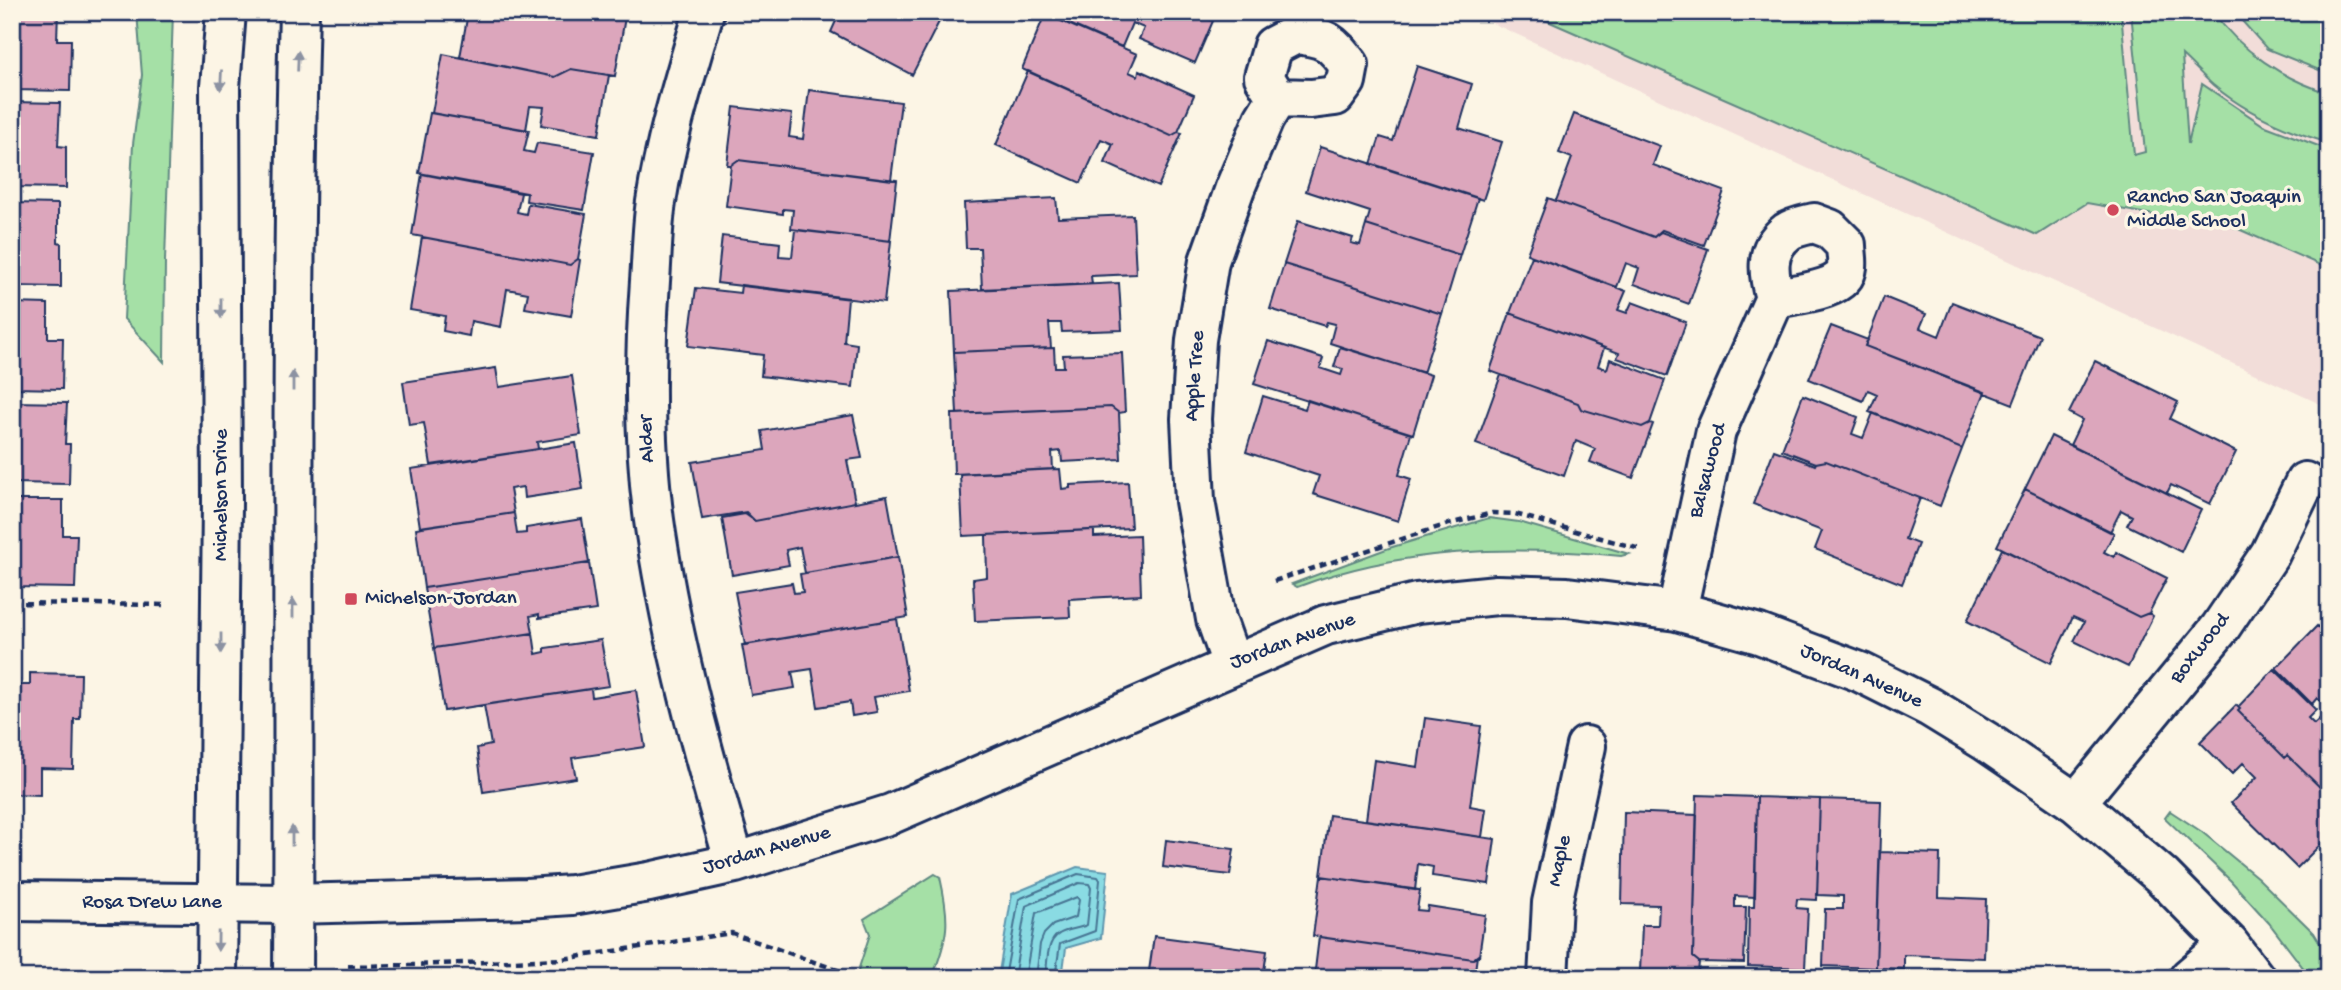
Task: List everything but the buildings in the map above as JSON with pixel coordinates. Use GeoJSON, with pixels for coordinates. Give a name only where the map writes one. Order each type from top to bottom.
{"type":"FeatureCollection","features":[{"type":"Feature","properties":{"kind":"street","name":"Michelson Drive"},"geometry":{"type":"LineString","coordinates":[[217,978],[222,515],[220,87],[226,12]]}},
{"type":"Feature","properties":{"kind":"street"},"geometry":{"type":"LineString","coordinates":[[293,978],[293,362],[299,12]]}},
{"type":"Feature","properties":{"kind":"street","name":"Alder"},"geometry":{"type":"LineString","coordinates":[[704,12],[679,96],[656,202],[645,358],[647,446],[656,533],[678,651],[735,863]]}},
{"type":"Feature","properties":{"kind":"street","name":"Apple Tree"},"geometry":{"type":"LineString","coordinates":[[1232,664],[1216,619],[1195,501],[1191,419],[1196,340],[1209,261],[1240,176],[1264,119],[1277,98]]}},
{"type":"Feature","properties":{"kind":"street","name":"Balsawood"},"geometry":{"type":"LineString","coordinates":[[1677,611],[1716,431],[1775,298]]}},
{"type":"Feature","properties":{"kind":"street","name":"Boxwood"},"geometry":{"type":"LineString","coordinates":[[2076,803],[2220,628],[2270,554],[2305,482]]}},
{"type":"Feature","properties":{"kind":"street","name":"Jordan Avenue"},"geometry":{"type":"LineString","coordinates":[[292,904],[572,895],[735,863],[891,814],[1326,625],[1417,603],[1497,595],[1567,597],[1677,611],[1759,634],[1860,672],[1930,707],[2076,803],[2162,876],[2229,944],[2255,978]]}},
{"type":"Feature","properties":{"kind":"street","name":"Maple"},"geometry":{"type":"LineString","coordinates":[[1548,978],[1552,903],[1586,747]]}},
{"type":"Feature","properties":{"kind":"street","name":"Rosa Drew Lane"},"geometry":{"type":"LineString","coordinates":[[12,901],[292,904]]}},
{"type":"Feature","properties":{"kind":"street"},"geometry":{"type":"LineString","coordinates":[[2189,978],[2229,944]]}},
{"type":"Feature","properties":{"kind":"path"},"geometry":{"type":"LineString","coordinates":[[1274,581],[1444,524],[1492,513],[1515,514],[1640,549]]}},
{"type":"Feature","properties":{"kind":"path"},"geometry":{"type":"LineString","coordinates":[[12,603],[166,604]]}},
{"type":"Feature","properties":{"kind":"path"},"geometry":{"type":"LineString","coordinates":[[348,966],[562,959],[732,933],[840,971],[850,978]]}},
{"type":"Feature","properties":{"kind":"shaded area","name":"Rancho San Joaquin Middle School"},"geometry":{"type":"Polygon","coordinates":[[[1468,12],[2329,12],[2329,408],[1468,12]]]}},
{"type":"Feature","properties":{"kind":"green space"},"geometry":{"type":"Polygon","coordinates":[[[137,12],[173,12],[164,362],[124,319],[133,144],[142,75],[137,12]]]}},
{"type":"Feature","properties":{"kind":"green space","name":"Rancho San Joaquin Middle School"},"geometry":{"type":"Polygon","coordinates":[[[1527,12],[2121,12],[2134,155],[2145,152],[2131,12],[2213,12],[2236,39],[2264,62],[2296,80],[2329,93],[2329,143],[2283,127],[2239,104],[2213,85],[2182,55],[2188,144],[2202,84],[2263,125],[2329,150],[2329,269],[2227,224],[2159,216],[2087,203],[2037,235],[1527,12]]]}},
{"type":"Feature","properties":{"kind":"green space"},"geometry":{"type":"Polygon","coordinates":[[[2234,12],[2329,12],[2329,74],[2267,49],[2234,12]]]}},
{"type":"Feature","properties":{"kind":"green space"},"geometry":{"type":"Polygon","coordinates":[[[1489,518],[1519,522],[1629,554],[1621,556],[1539,551],[1457,553],[1376,564],[1297,587],[1292,584],[1389,548],[1489,518]]]}},
{"type":"Feature","properties":{"kind":"green space"},"geometry":{"type":"Polygon","coordinates":[[[2170,811],[2202,832],[2258,878],[2314,933],[2328,956],[2329,978],[2311,978],[2269,923],[2231,881],[2165,818],[2170,811]]]}},
{"type":"Feature","properties":{"kind":"green space"},"geometry":{"type":"Polygon","coordinates":[[[935,874],[940,877],[946,928],[932,978],[869,978],[858,971],[870,934],[864,919],[935,874]]]}},
{"type":"Feature","properties":{"kind":"water"},"geometry":{"type":"Polygon","coordinates":[[[1077,867],[1108,871],[1101,938],[1066,948],[1062,978],[998,978],[1012,894],[1077,867]]]}},
{"type":"Feature","properties":{"kind":"place","name":"Rancho San Joaquin Middle School"},"geometry":{"type":"Point","coordinates":[2113,210]}},
{"type":"Feature","properties":{"kind":"place","name":"Michelson-Jordan"},"geometry":{"type":"Point","coordinates":[351,599]}}]}
